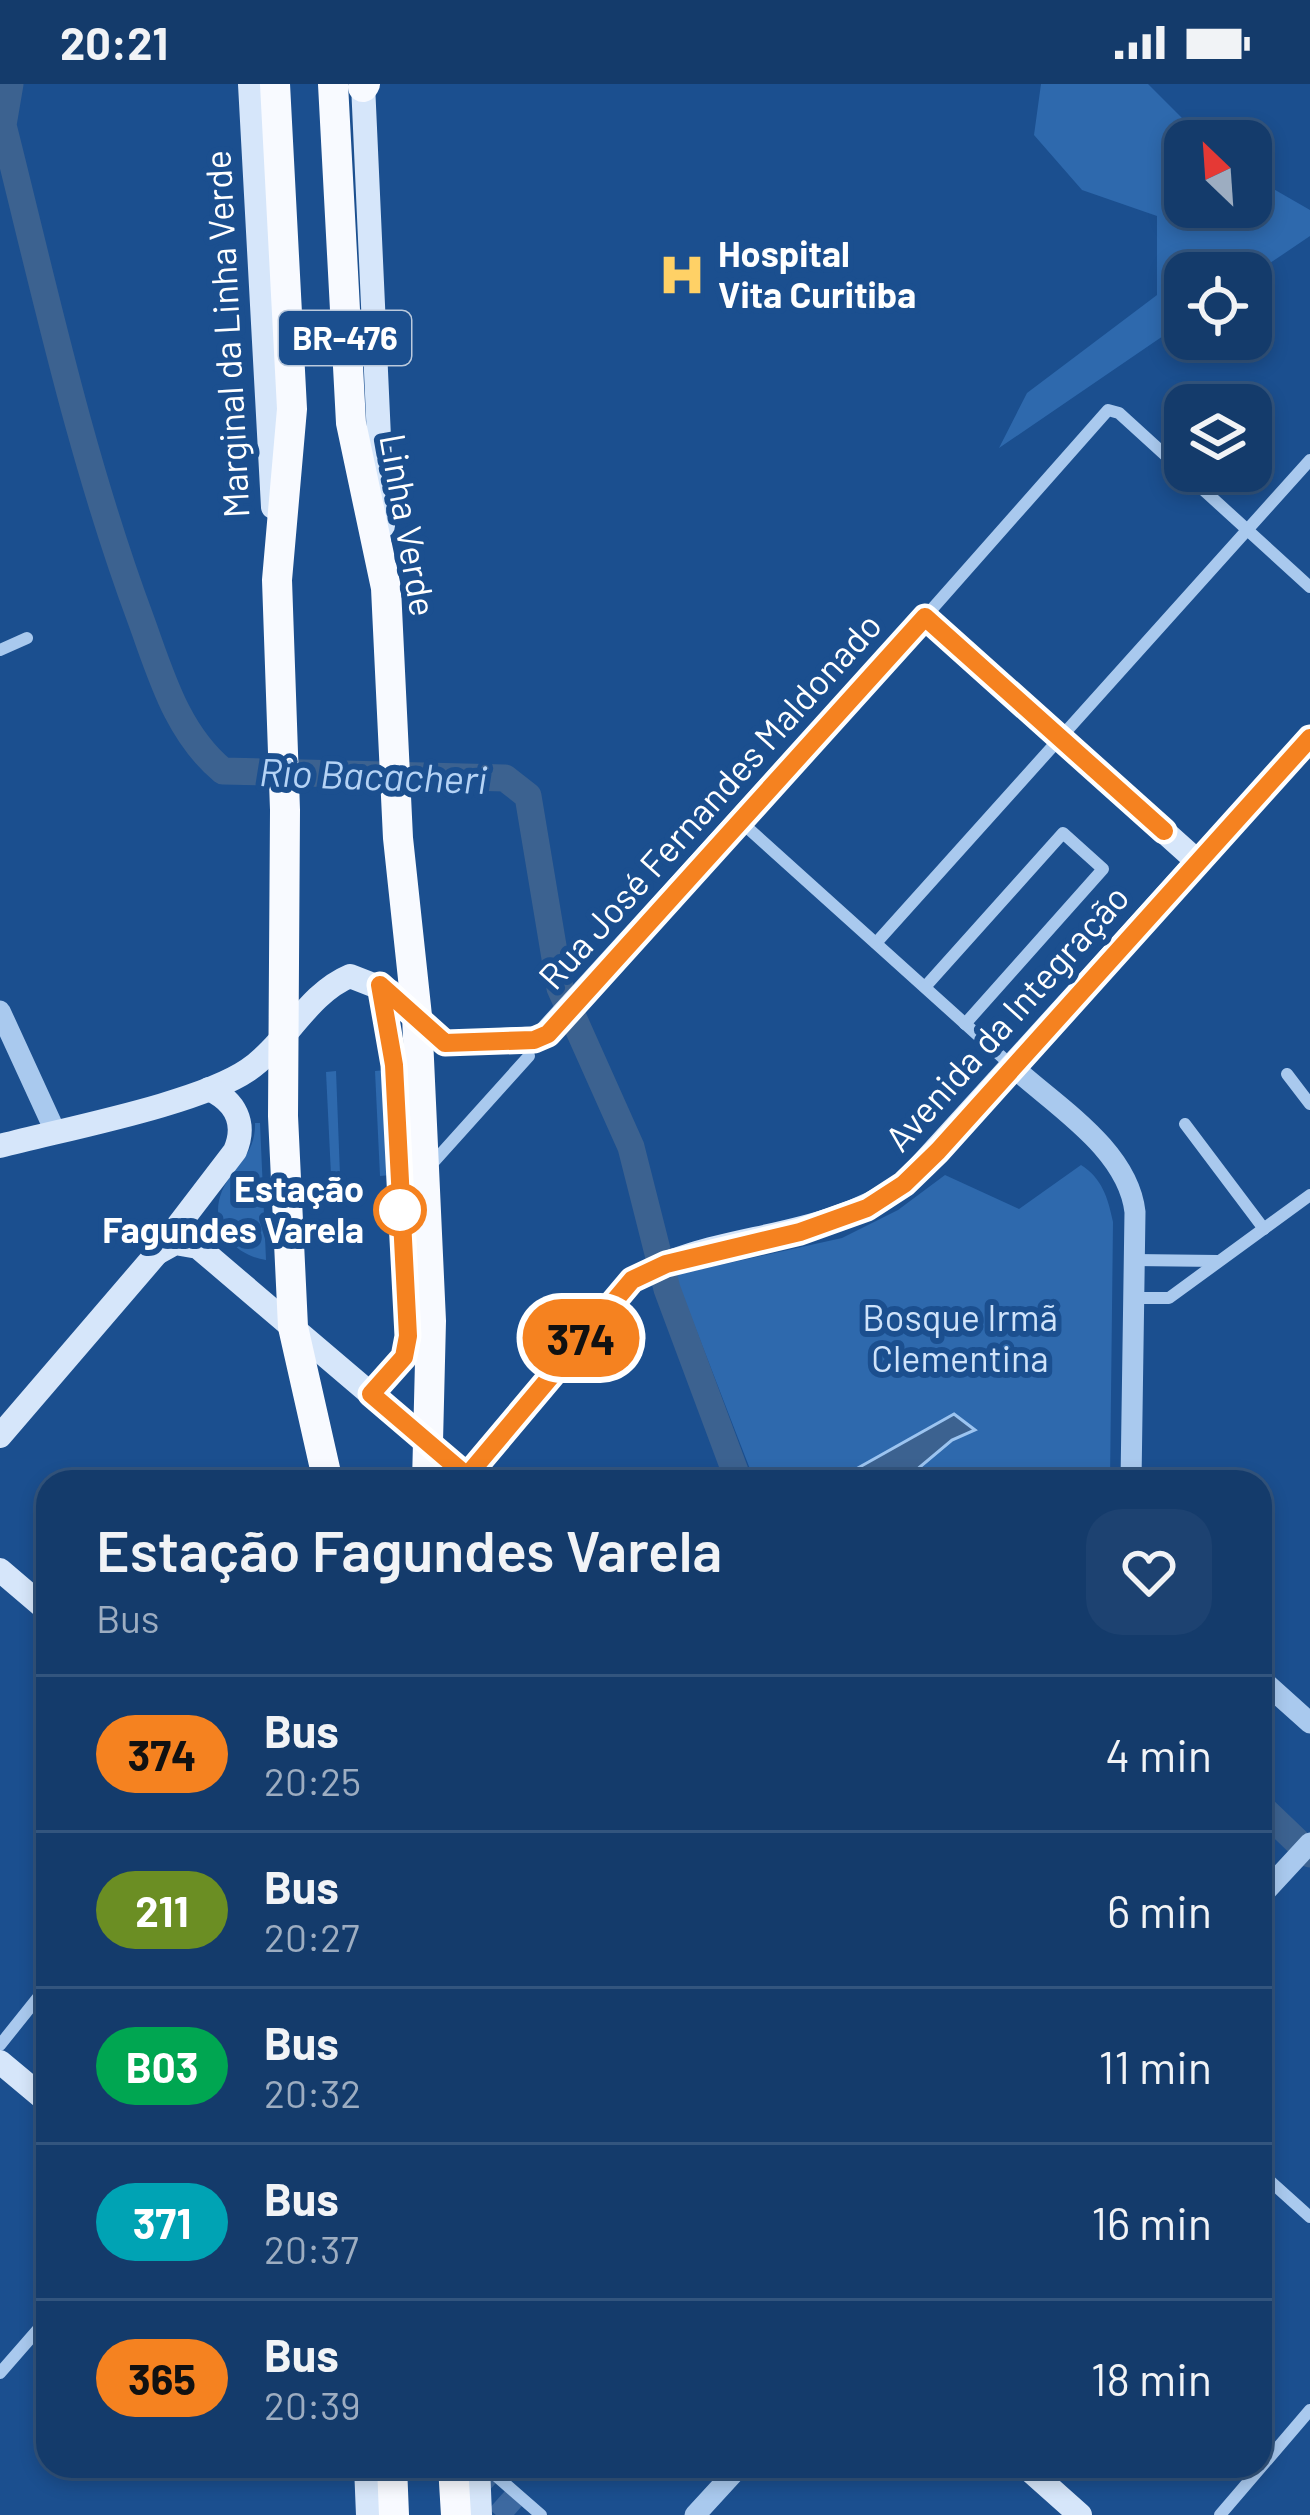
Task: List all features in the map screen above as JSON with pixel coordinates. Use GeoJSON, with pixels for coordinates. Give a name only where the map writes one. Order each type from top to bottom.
{"type":"FeatureCollection","features":[{"type":"Feature","properties":{"kind":"highway","name":"BR-476"},"geometry":{"type":"LineString","coordinates":[[275,84],[292,409],[277,580],[285,810],[280,1041],[293,1328],[324,1470]]}},
{"type":"Feature","properties":{"kind":"highway","name":"Linha Verde"},"geometry":{"type":"LineString","coordinates":[[356,85],[351,423],[386,588],[425,1171],[428,1470]]}},
{"type":"Feature","properties":{"kind":"highway"},"geometry":{"type":"LineString","coordinates":[[392,2478],[394,2515]]}},
{"type":"Feature","properties":{"kind":"highway"},"geometry":{"type":"LineString","coordinates":[[454,2478],[456,2515]]}},
{"type":"Feature","properties":{"kind":"main road","name":"Marginal da Linha Verde"},"geometry":{"type":"LineString","coordinates":[[250,84],[277,580]]}},
{"type":"Feature","properties":{"kind":"main road"},"geometry":{"type":"LineString","coordinates":[[925,617],[1198,862]]}},
{"type":"Feature","properties":{"kind":"main road","name":"Rua José Fernandes Maldonado"},"geometry":{"type":"LineString","coordinates":[[280,1041],[323,993],[350,976],[380,985],[438,1039],[454,1044],[534,1040],[560,1022],[925,617]]}},
{"type":"Feature","properties":{"kind":"main road","name":"Avenida da Integração"},"geometry":{"type":"LineString","coordinates":[[476,1470],[632,1280],[677,1261],[819,1226],[886,1197],[920,1169],[1310,738]]}},
{"type":"Feature","properties":{"kind":"main road"},"geometry":{"type":"LineString","coordinates":[[0,1146],[209,1089],[250,1069],[280,1041]]}},
{"type":"Feature","properties":{"kind":"main road"},"geometry":{"type":"LineString","coordinates":[[0,1436],[157,1253],[239,1140],[237,1113],[209,1089]]}},
{"type":"Feature","properties":{"kind":"main road"},"geometry":{"type":"LineString","coordinates":[[157,1253],[175,1243],[191,1243],[457,1470]]}},
{"type":"Feature","properties":{"kind":"main road"},"geometry":{"type":"LineString","coordinates":[[0,1570],[36,1602]]}},
{"type":"Feature","properties":{"kind":"main road"},"geometry":{"type":"LineString","coordinates":[[0,2062],[36,2092]]}},
{"type":"Feature","properties":{"kind":"main road"},"geometry":{"type":"LineString","coordinates":[[366,2478],[368,2515]]}},
{"type":"Feature","properties":{"kind":"main road"},"geometry":{"type":"LineString","coordinates":[[480,2515],[485,2478]]}},
{"type":"Feature","properties":{"kind":"main road"},"geometry":{"type":"LineString","coordinates":[[1038,2478],[1080,2515]]}},
{"type":"Feature","properties":{"kind":"street"},"geometry":{"type":"LineString","coordinates":[[925,617],[1108,410],[1119,413],[1310,587]]}},
{"type":"Feature","properties":{"kind":"street"},"geometry":{"type":"LineString","coordinates":[[876,943],[1310,460]]}},
{"type":"Feature","properties":{"kind":"street"},"geometry":{"type":"LineString","coordinates":[[0,650],[27,638]]}},
{"type":"Feature","properties":{"kind":"street"},"geometry":{"type":"LineString","coordinates":[[740,821],[1124,1172],[1135,1212],[1131,1470]]}},
{"type":"Feature","properties":{"kind":"street"},"geometry":{"type":"LineString","coordinates":[[925,987],[1063,833],[1103,869],[965,1024]]}},
{"type":"Feature","properties":{"kind":"street"},"geometry":{"type":"LineString","coordinates":[[0,1011],[55,1131]]}},
{"type":"Feature","properties":{"kind":"street"},"geometry":{"type":"LineString","coordinates":[[425,1171],[529,1055]]}},
{"type":"Feature","properties":{"kind":"street"},"geometry":{"type":"LineString","coordinates":[[1287,1074],[1310,1104]]}},
{"type":"Feature","properties":{"kind":"street"},"geometry":{"type":"LineString","coordinates":[[1185,1124],[1264,1229]]}},
{"type":"Feature","properties":{"kind":"street"},"geometry":{"type":"LineString","coordinates":[[1134,1298],[1169,1298],[1310,1197]]}},
{"type":"Feature","properties":{"kind":"street"},"geometry":{"type":"LineString","coordinates":[[1134,1260],[1219,1262]]}},
{"type":"Feature","properties":{"kind":"street"},"geometry":{"type":"LineString","coordinates":[[1272,1689],[1310,1723]]}},
{"type":"Feature","properties":{"kind":"street"},"geometry":{"type":"LineString","coordinates":[[1272,1885],[1310,1843]]}},
{"type":"Feature","properties":{"kind":"street"},"geometry":{"type":"LineString","coordinates":[[0,2045],[36,2000]]}},
{"type":"Feature","properties":{"kind":"street"},"geometry":{"type":"LineString","coordinates":[[1272,2183],[1310,2217]]}},
{"type":"Feature","properties":{"kind":"street"},"geometry":{"type":"LineString","coordinates":[[0,2373],[36,2332]]}},
{"type":"Feature","properties":{"kind":"street"},"geometry":{"type":"LineString","coordinates":[[1272,2454],[1310,2410]]}},
{"type":"Feature","properties":{"kind":"street"},"geometry":{"type":"LineString","coordinates":[[496,2478],[541,2515]]}},
{"type":"Feature","properties":{"kind":"street"},"geometry":{"type":"LineString","coordinates":[[695,2515],[729,2478]]}},
{"type":"Feature","properties":{"kind":"street"},"geometry":{"type":"LineString","coordinates":[[1220,2515],[1252,2478]]}},
{"type":"Feature","properties":{"kind":"green space"},"geometry":{"type":"Polygon","coordinates":[[[1041,84],[1148,84],[1184,120],[1164,120],[1164,228],[1272,228],[1272,188],[1310,210],[1310,236],[1272,262],[1272,252],[1164,252],[1164,335],[999,448],[1027,393],[1157,295],[1157,216],[1082,190],[1034,135],[1041,84]]]}},
{"type":"Feature","properties":{"kind":"green space"},"geometry":{"type":"Polygon","coordinates":[[[386,1070],[391,1175],[380,1176],[375,1071],[386,1070]]]}},
{"type":"Feature","properties":{"kind":"green space"},"geometry":{"type":"Polygon","coordinates":[[[336,1071],[340,1175],[331,1175],[326,1072],[336,1071]]]}},
{"type":"Feature","properties":{"kind":"green space"},"geometry":{"type":"Polygon","coordinates":[[[255,1123],[260,1123],[266,1260],[234,1245],[218,1215],[222,1191],[248,1152],[255,1123]]]}},
{"type":"Feature","properties":{"kind":"green space","name":"Bosque Irmã Clementina"},"geometry":{"type":"Polygon","coordinates":[[[1081,1165],[1094,1176],[1109,1205],[1113,1222],[1110,1470],[750,1470],[675,1275],[842,1238],[898,1210],[945,1175],[1019,1209],[1081,1165]]]}},
{"type":"Feature","properties":{"kind":"shaded area"},"geometry":{"type":"Polygon","coordinates":[[[954,1414],[975,1430],[952,1440],[916,1470],[854,1470],[954,1414]]]}},
{"type":"Feature","properties":{"kind":"waterway","name":"Rio Bacacheri"},"geometry":{"type":"LineString","coordinates":[[10,84],[3,125],[65,375],[120,559],[182,721],[223,771],[505,778],[528,796],[560,988],[631,1147],[667,1289],[735,1470]]}},
{"type":"Feature","properties":{"kind":"waterway","name":"Rio Bacacheri"},"geometry":{"type":"LineString","coordinates":[[1272,1818],[1310,1854]]}},
{"type":"Feature","properties":{"kind":"tunnel"},"geometry":{"type":"LineString","coordinates":[[472,2478],[514,2515]]}},
{"type":"Feature","properties":{"kind":"bus line","name":"374"},"geometry":{"type":"LineString","coordinates":[[460,1470],[371,1394],[404,1357],[408,1336],[394,1065],[380,985],[445,1043],[534,1040],[548,1034],[925,617],[1164,831]]}},
{"type":"Feature","properties":{"kind":"bus line","name":"374"},"geometry":{"type":"LineString","coordinates":[[472,1470],[632,1280],[677,1261],[819,1226],[867,1208],[904,1184],[1310,738]]}},
{"type":"Feature","properties":{"kind":"place","name":"Hospital Vita Curitiba"},"geometry":{"type":"Point","coordinates":[682,275]}},
{"type":"Feature","properties":{"kind":"place","name":"Estação Fagundes Varela"},"geometry":{"type":"Point","coordinates":[400,1210]}}]}
